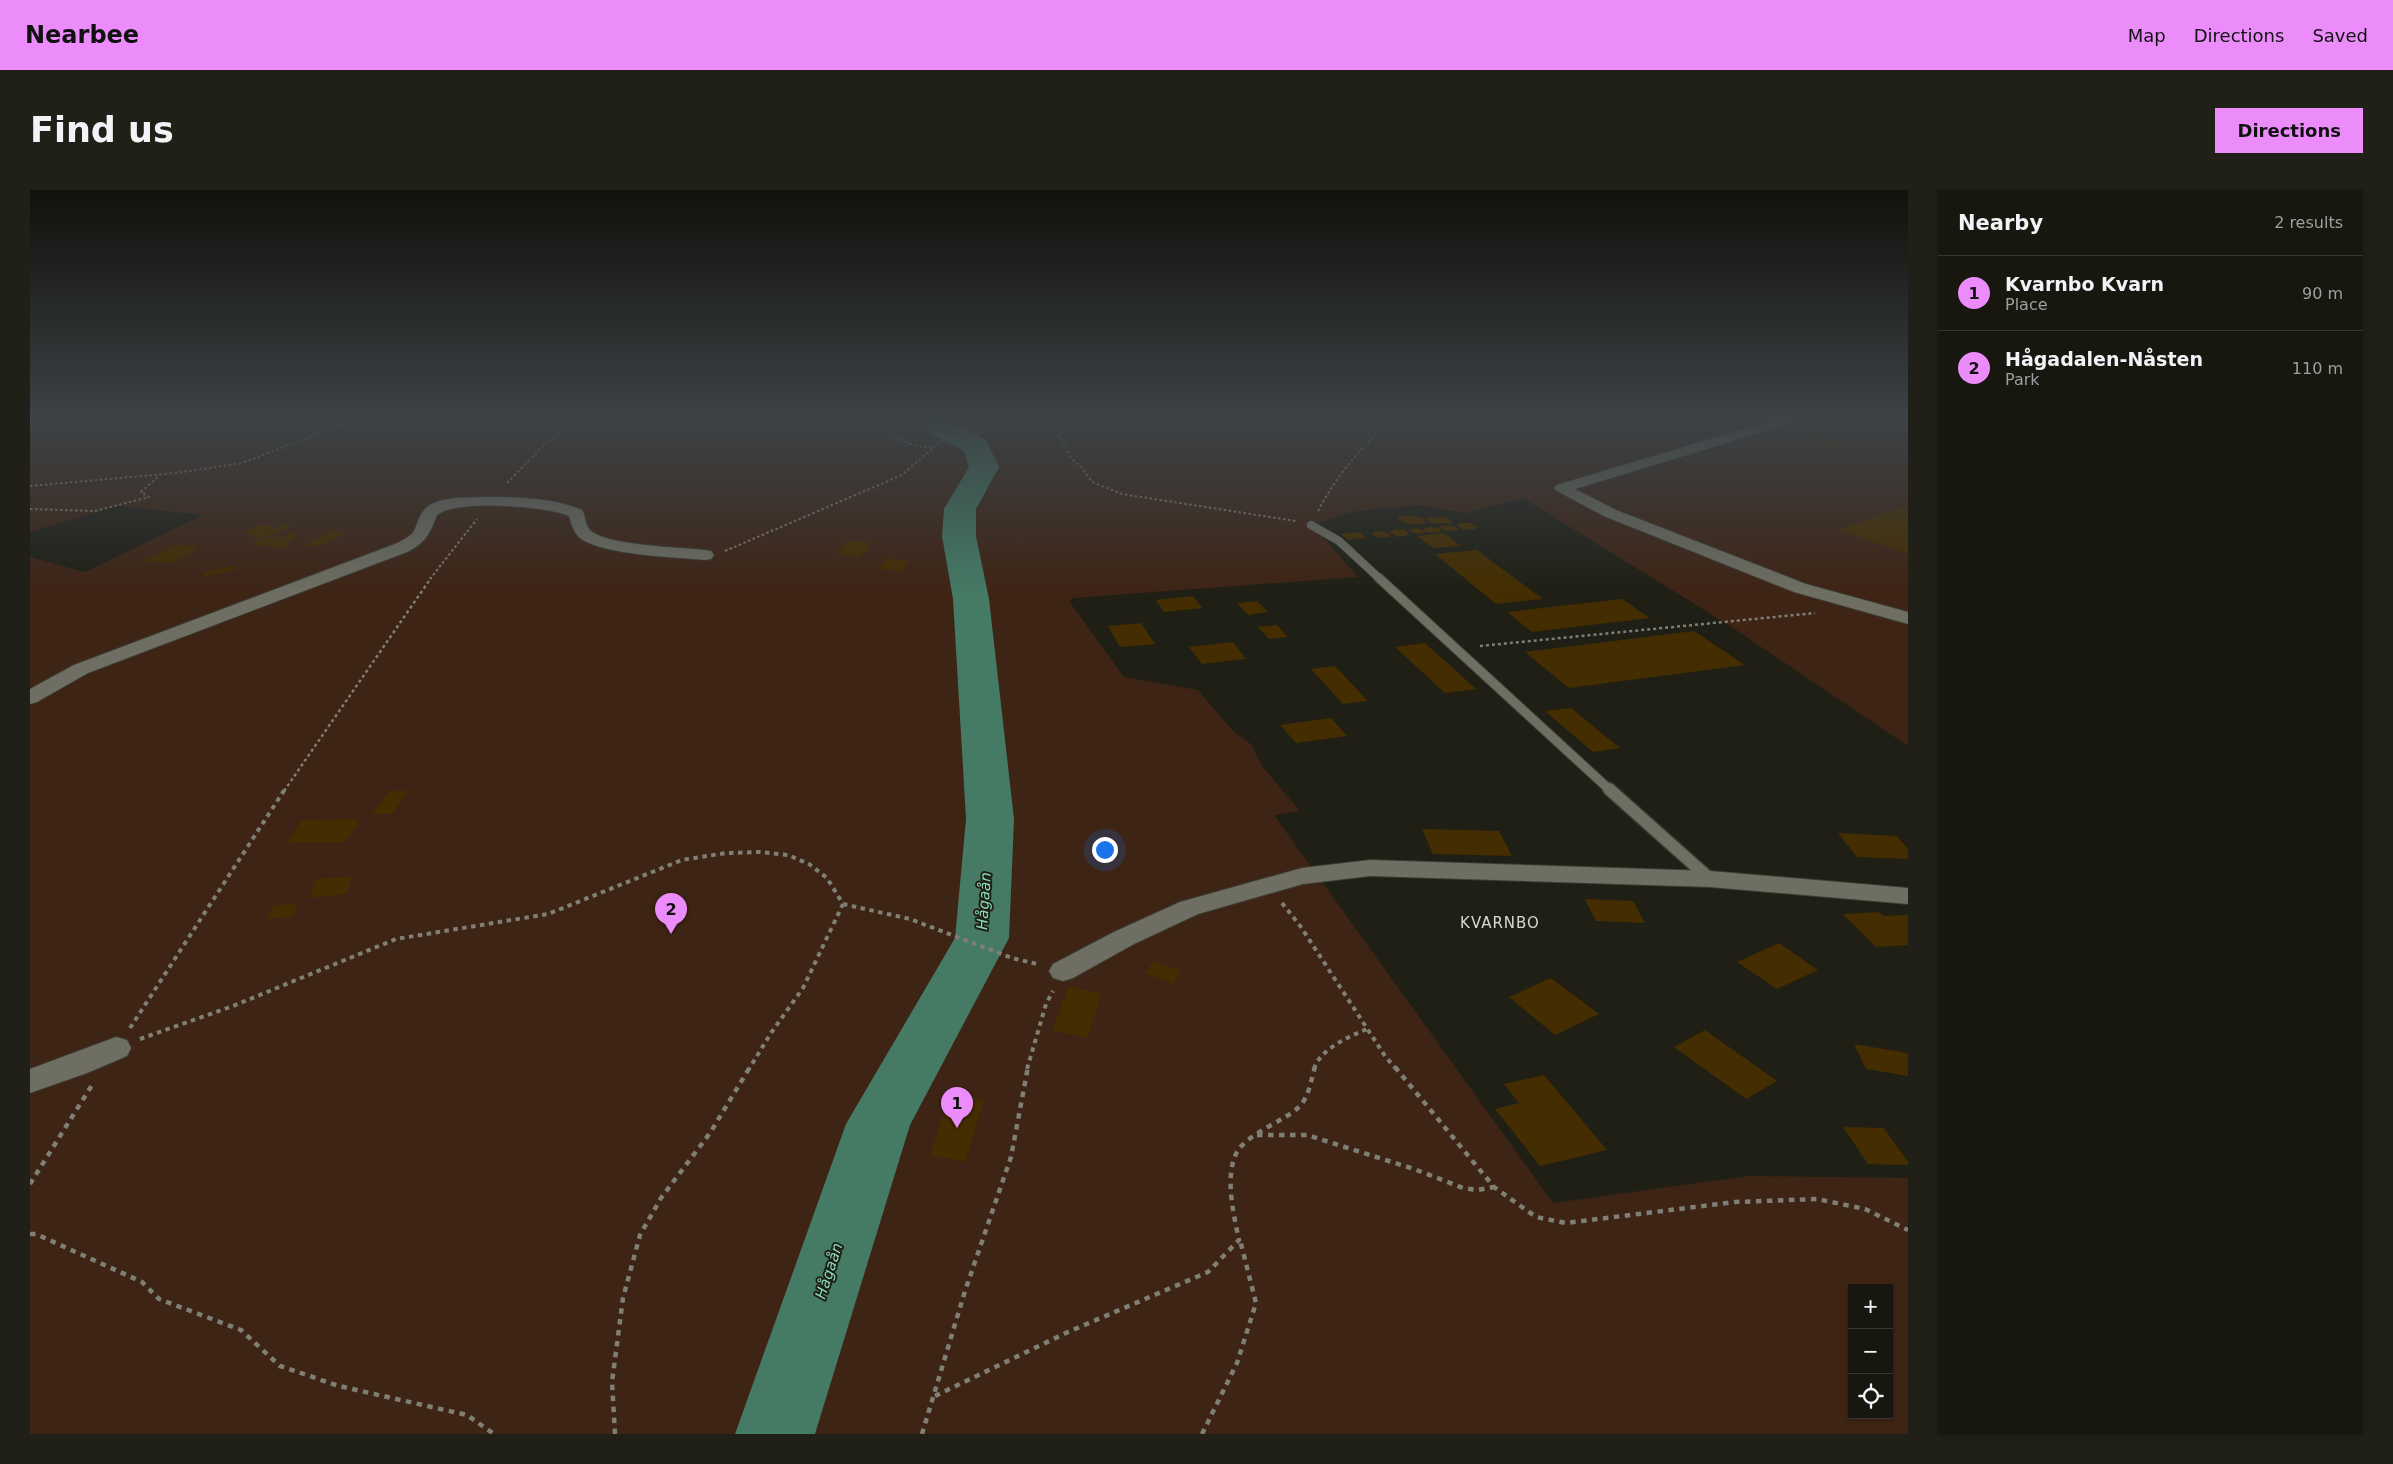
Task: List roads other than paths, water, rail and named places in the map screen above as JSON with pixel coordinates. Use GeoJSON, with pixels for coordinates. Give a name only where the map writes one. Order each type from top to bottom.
{"type":"FeatureCollection","features":[{"type":"Feature","properties":{"kind":"street"},"geometry":{"type":"LineString","coordinates":[[1602,476],[1562,488],[1610,513],[1800,588],[1908,618]]}},
{"type":"Feature","properties":{"kind":"street"},"geometry":{"type":"LineString","coordinates":[[30,698],[80,669],[400,548],[419,538],[424,531],[428,516],[433,510],[454,503],[490,502],[564,507],[576,513],[581,530],[585,534],[606,543],[705,555]]}},
{"type":"Feature","properties":{"kind":"street"},"geometry":{"type":"LineString","coordinates":[[1063,971],[1124,938],[1189,908],[1302,876],[1370,868],[1710,879],[1908,896]]}},
{"type":"Feature","properties":{"kind":"street"},"geometry":{"type":"LineString","coordinates":[[30,1081],[76,1065],[116,1048]]}},
{"type":"Feature","properties":{"kind":"lane"},"geometry":{"type":"LineString","coordinates":[[1311,525],[1339,541],[1710,879]]}},
{"type":"Feature","properties":{"kind":"waterway","name":"Hågaån"},"geometry":{"type":"LineString","coordinates":[[775,1434],[878,1124],[982,938],[990,819],[971,599],[959,536],[960,509],[979,476]]}},
{"type":"Feature","properties":{"kind":"place","name":"Hågadalen-Nåsten"},"geometry":{"type":"Point","coordinates":[671,934]}},
{"type":"Feature","properties":{"kind":"place","name":"Kvarnbo Kvarn"},"geometry":{"type":"Point","coordinates":[957,1128]}},
{"type":"Feature","properties":{"kind":"district","name":"KVARNBO"},"geometry":{"type":"Point","coordinates":[1500,923]}}]}
